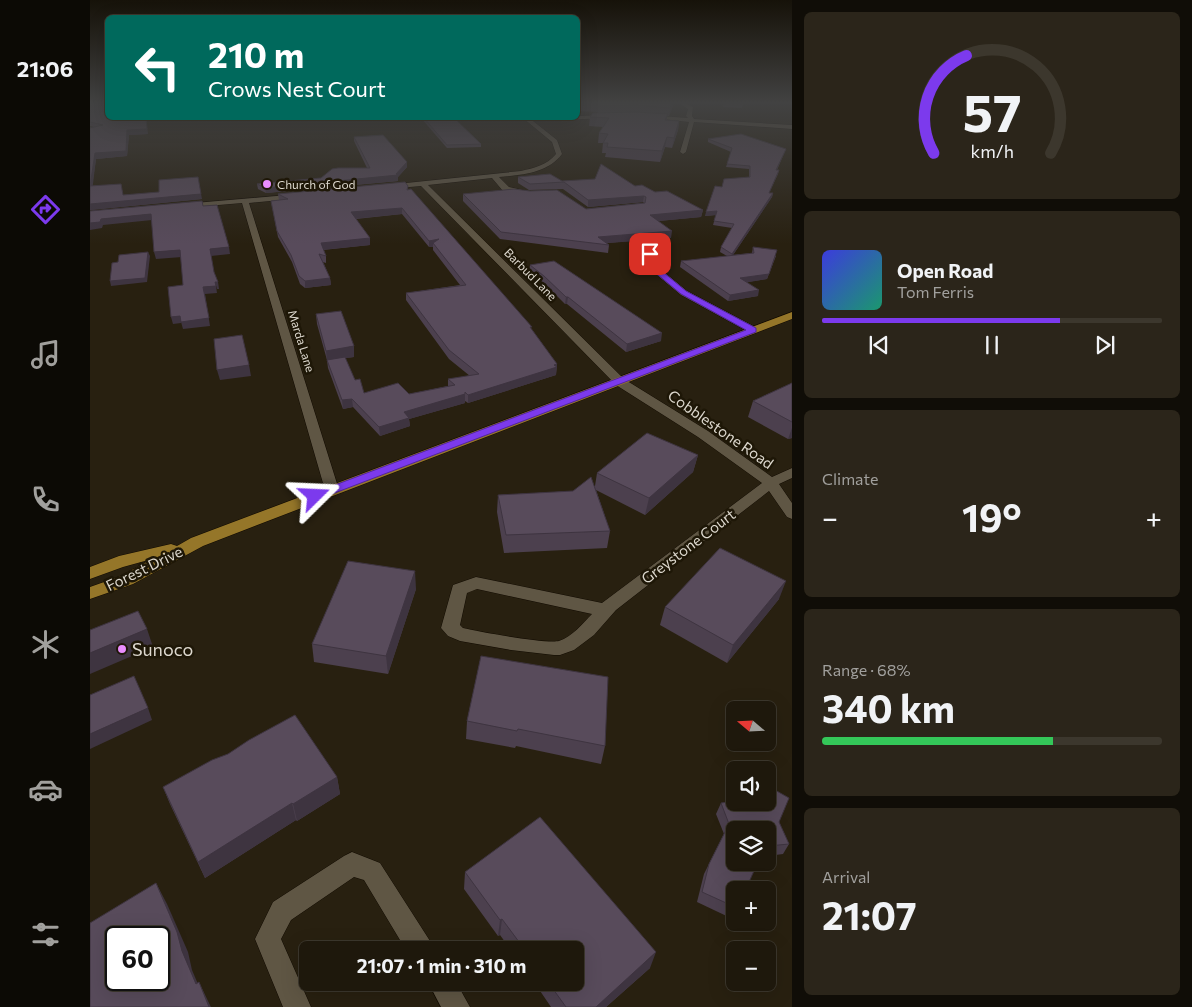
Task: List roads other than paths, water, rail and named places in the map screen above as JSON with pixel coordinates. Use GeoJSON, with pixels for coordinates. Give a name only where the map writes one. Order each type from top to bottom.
{"type":"FeatureCollection","features":[{"type":"Feature","properties":{"kind":"main road","name":"Forest Drive"},"geometry":{"type":"LineString","coordinates":[[90,573],[119,562],[197,542],[792,315]]}},
{"type":"Feature","properties":{"kind":"main road","name":"Forest Drive"},"geometry":{"type":"LineString","coordinates":[[90,593],[127,580],[197,542]]}},
{"type":"Feature","properties":{"kind":"street"},"geometry":{"type":"LineString","coordinates":[[383,188],[521,173],[541,168],[553,161],[559,154],[558,150]]}},
{"type":"Feature","properties":{"kind":"street"},"geometry":{"type":"LineString","coordinates":[[495,177],[506,189],[536,194]]}},
{"type":"Feature","properties":{"kind":"street","name":"Barbud Lane"},"geometry":{"type":"LineString","coordinates":[[423,184],[620,382]]}},
{"type":"Feature","properties":{"kind":"street"},"geometry":{"type":"LineString","coordinates":[[179,206],[304,195]]}},
{"type":"Feature","properties":{"kind":"street","name":"Marda Lane"},"geometry":{"type":"LineString","coordinates":[[245,201],[332,490]]}},
{"type":"Feature","properties":{"kind":"street"},"geometry":{"type":"LineString","coordinates":[[650,254],[654,268],[684,293],[753,330]]}},
{"type":"Feature","properties":{"kind":"street","name":"Cobblestone Road"},"geometry":{"type":"LineString","coordinates":[[620,382],[703,434],[771,484],[792,514]]}},
{"type":"Feature","properties":{"kind":"street","name":"Greystone Court"},"geometry":{"type":"LineString","coordinates":[[606,610],[476,583],[458,589],[450,628],[459,634],[514,644],[559,648],[582,636],[606,610],[771,484],[792,472]]}},
{"type":"Feature","properties":{"kind":"street"},"geometry":{"type":"LineString","coordinates":[[297,1007],[268,939],[282,912],[352,864],[372,871],[415,941]]}},
{"type":"Feature","properties":{"kind":"street"},"geometry":{"type":"LineString","coordinates":[[446,991],[456,1007]]}},
{"type":"Feature","properties":{"kind":"place","name":"Church of God"},"geometry":{"type":"Point","coordinates":[267,184]}},
{"type":"Feature","properties":{"kind":"place","name":"Sunoco"},"geometry":{"type":"Point","coordinates":[122,649]}}]}
